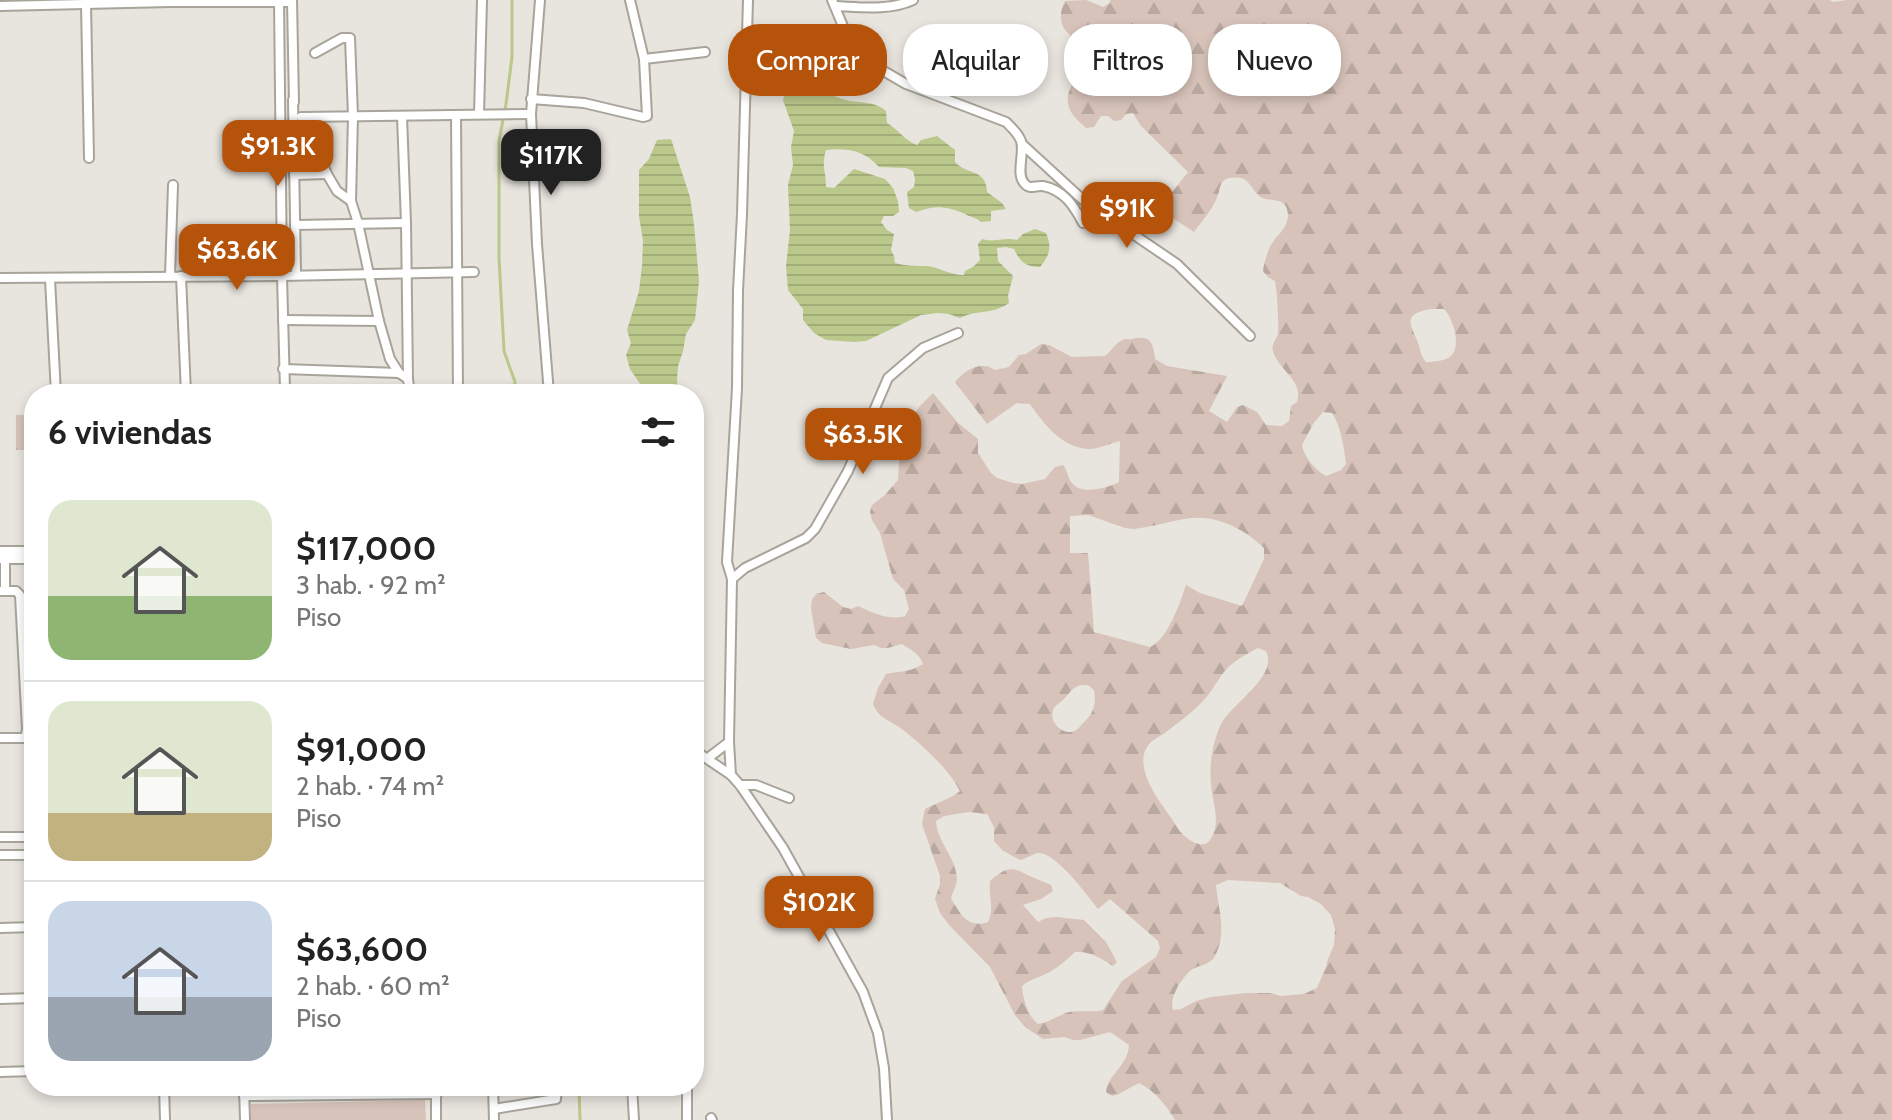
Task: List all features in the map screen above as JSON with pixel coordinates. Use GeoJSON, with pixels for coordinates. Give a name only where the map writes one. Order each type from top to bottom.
{"type":"FeatureCollection","features":[{"type":"Feature","properties":{"kind":"street"},"geometry":{"type":"LineString","coordinates":[[482,0],[482,114]]}},
{"type":"Feature","properties":{"kind":"street"},"geometry":{"type":"LineString","coordinates":[[540,0],[527,114],[548,384]]}},
{"type":"Feature","properties":{"kind":"street"},"geometry":{"type":"LineString","coordinates":[[531,99],[584,103],[647,116],[644,59],[630,0]]}},
{"type":"Feature","properties":{"kind":"street"},"geometry":{"type":"LineString","coordinates":[[731,775],[732,579],[727,562],[737,388],[748,0]]}},
{"type":"Feature","properties":{"kind":"street"},"geometry":{"type":"LineString","coordinates":[[913,0],[878,8],[834,3],[850,43],[869,61],[906,84],[1006,122],[1018,134],[1023,145],[1083,200],[1177,264],[1250,336]]}},
{"type":"Feature","properties":{"kind":"street"},"geometry":{"type":"LineString","coordinates":[[279,1],[284,384]]}},
{"type":"Feature","properties":{"kind":"street"},"geometry":{"type":"LineString","coordinates":[[0,6],[24,3],[292,1],[296,275]]}},
{"type":"Feature","properties":{"kind":"street"},"geometry":{"type":"LineString","coordinates":[[86,4],[89,158]]}},
{"type":"Feature","properties":{"kind":"street"},"geometry":{"type":"LineString","coordinates":[[315,53],[342,38],[350,38],[353,116],[351,201],[390,359],[399,373],[408,379]]}},
{"type":"Feature","properties":{"kind":"street"},"geometry":{"type":"LineString","coordinates":[[644,59],[705,52]]}},
{"type":"Feature","properties":{"kind":"street"},"geometry":{"type":"LineString","coordinates":[[293,100],[327,174],[337,191],[351,201]]}},
{"type":"Feature","properties":{"kind":"street"},"geometry":{"type":"LineString","coordinates":[[301,117],[527,114]]}},
{"type":"Feature","properties":{"kind":"street"},"geometry":{"type":"LineString","coordinates":[[456,115],[458,384]]}},
{"type":"Feature","properties":{"kind":"street"},"geometry":{"type":"LineString","coordinates":[[402,116],[409,384]]}},
{"type":"Feature","properties":{"kind":"street"},"geometry":{"type":"LineString","coordinates":[[1023,145],[1021,177],[1024,184],[1030,188],[1042,186],[1061,194],[1071,203],[1083,223]]}},
{"type":"Feature","properties":{"kind":"street"},"geometry":{"type":"LineString","coordinates":[[294,175],[327,174]]}},
{"type":"Feature","properties":{"kind":"street"},"geometry":{"type":"LineString","coordinates":[[170,276],[173,185]]}},
{"type":"Feature","properties":{"kind":"street"},"geometry":{"type":"LineString","coordinates":[[295,225],[406,223]]}},
{"type":"Feature","properties":{"kind":"street"},"geometry":{"type":"LineString","coordinates":[[0,278],[474,272]]}},
{"type":"Feature","properties":{"kind":"street"},"geometry":{"type":"LineString","coordinates":[[181,276],[186,384]]}},
{"type":"Feature","properties":{"kind":"street"},"geometry":{"type":"LineString","coordinates":[[50,279],[55,384]]}},
{"type":"Feature","properties":{"kind":"street"},"geometry":{"type":"LineString","coordinates":[[283,320],[379,321]]}},
{"type":"Feature","properties":{"kind":"street"},"geometry":{"type":"LineString","coordinates":[[732,579],[745,568],[806,538],[815,529],[848,471],[888,378],[923,348],[958,333]]}},
{"type":"Feature","properties":{"kind":"street"},"geometry":{"type":"LineString","coordinates":[[283,369],[399,373]]}},
{"type":"Feature","properties":{"kind":"street"},"geometry":{"type":"LineString","coordinates":[[2,556],[24,553]]}},
{"type":"Feature","properties":{"kind":"street"},"geometry":{"type":"LineString","coordinates":[[2,556],[24,558]]}},
{"type":"Feature","properties":{"kind":"street"},"geometry":{"type":"LineString","coordinates":[[2,556],[2,591],[16,591],[20,595],[24,672]]}},
{"type":"Feature","properties":{"kind":"street"},"geometry":{"type":"LineString","coordinates":[[0,738],[24,738]]}},
{"type":"Feature","properties":{"kind":"street"},"geometry":{"type":"LineString","coordinates":[[708,758],[729,742]]}},
{"type":"Feature","properties":{"kind":"street"},"geometry":{"type":"LineString","coordinates":[[704,756],[740,785],[783,848],[863,992],[880,1045],[887,1120]]}},
{"type":"Feature","properties":{"kind":"street"},"geometry":{"type":"LineString","coordinates":[[740,785],[756,785],[789,798]]}},
{"type":"Feature","properties":{"kind":"street"},"geometry":{"type":"LineString","coordinates":[[0,837],[24,837]]}},
{"type":"Feature","properties":{"kind":"street"},"geometry":{"type":"LineString","coordinates":[[0,855],[24,855]]}},
{"type":"Feature","properties":{"kind":"street"},"geometry":{"type":"LineString","coordinates":[[0,928],[24,927]]}},
{"type":"Feature","properties":{"kind":"street"},"geometry":{"type":"LineString","coordinates":[[0,999],[24,998]]}},
{"type":"Feature","properties":{"kind":"street"},"geometry":{"type":"LineString","coordinates":[[0,1072],[24,1071]]}},
{"type":"Feature","properties":{"kind":"street"},"geometry":{"type":"LineString","coordinates":[[164,1096],[165,1120]]}},
{"type":"Feature","properties":{"kind":"street"},"geometry":{"type":"LineString","coordinates":[[244,1096],[245,1120]]}},
{"type":"Feature","properties":{"kind":"street"},"geometry":{"type":"LineString","coordinates":[[436,1096],[436,1120]]}},
{"type":"Feature","properties":{"kind":"street"},"geometry":{"type":"LineString","coordinates":[[493,1096],[494,1120]]}},
{"type":"Feature","properties":{"kind":"street"},"geometry":{"type":"LineString","coordinates":[[494,1109],[556,1099],[556,1096]]}},
{"type":"Feature","properties":{"kind":"street"},"geometry":{"type":"LineString","coordinates":[[633,1096],[634,1120]]}},
{"type":"Feature","properties":{"kind":"street"},"geometry":{"type":"LineString","coordinates":[[687,1096],[687,1120]]}},
{"type":"Feature","properties":{"kind":"green space"},"geometry":{"type":"Polygon","coordinates":[[[1086,0],[1103,7],[1110,0],[1892,0],[1892,1120],[1175,1120],[1160,1099],[1139,1083],[1116,1095],[1106,1092],[1110,1080],[1125,1059],[1129,1045],[1110,1032],[1080,1040],[1065,1037],[1043,1039],[1025,1027],[1015,1015],[990,967],[950,926],[940,913],[935,899],[940,876],[922,824],[925,809],[960,791],[934,757],[882,716],[873,704],[886,674],[914,669],[923,664],[914,652],[902,644],[888,648],[874,645],[851,649],[822,643],[816,638],[812,600],[816,594],[824,592],[843,607],[851,609],[858,606],[887,617],[905,616],[909,609],[904,590],[893,579],[880,533],[870,512],[872,505],[898,480],[900,449],[905,442],[907,426],[933,393],[958,423],[978,439],[978,453],[997,478],[1022,484],[1045,479],[1055,467],[1063,465],[1071,482],[1082,489],[1102,488],[1119,482],[1120,441],[1101,447],[1079,448],[1062,440],[1030,404],[1017,403],[987,424],[955,382],[974,368],[985,366],[995,370],[1009,367],[1019,355],[1041,344],[1072,357],[1105,356],[1123,340],[1142,338],[1152,344],[1155,359],[1167,366],[1227,376],[1209,411],[1227,422],[1237,407],[1243,405],[1257,412],[1266,425],[1282,426],[1289,421],[1291,406],[1297,402],[1298,394],[1294,381],[1273,351],[1278,329],[1276,285],[1263,271],[1270,247],[1286,224],[1286,206],[1262,198],[1244,179],[1226,179],[1194,232],[1159,209],[1188,172],[1141,126],[1133,113],[1114,121],[1108,116],[1101,116],[1094,127],[1086,128],[1069,107],[1068,96],[1192,96],[1192,24],[1064,24],[1064,28],[1061,12],[1065,1],[1086,0]],[[1444,309],[1415,314],[1410,321],[1426,362],[1450,357],[1456,344],[1453,325],[1447,313],[1444,309]],[[1323,412],[1302,445],[1305,454],[1326,476],[1341,470],[1346,464],[1343,444],[1332,413],[1323,412]],[[1088,515],[1070,516],[1070,553],[1088,553],[1094,632],[1150,647],[1168,629],[1186,585],[1200,593],[1242,606],[1264,559],[1264,548],[1247,534],[1217,520],[1184,519],[1134,529],[1088,515]],[[1258,648],[1235,661],[1198,706],[1152,742],[1145,752],[1145,772],[1154,793],[1180,832],[1197,843],[1210,841],[1215,831],[1211,768],[1218,731],[1226,716],[1266,670],[1266,651],[1258,648]],[[1081,685],[1055,706],[1053,719],[1063,731],[1073,732],[1079,728],[1093,709],[1094,690],[1088,685],[1081,685]],[[969,812],[944,816],[936,821],[956,871],[957,881],[951,898],[965,919],[981,924],[988,922],[991,912],[990,881],[1006,870],[1014,870],[1051,885],[1053,891],[1023,905],[1038,922],[1057,917],[1084,920],[1106,942],[1117,962],[1113,966],[1091,954],[1075,952],[1053,970],[1022,986],[1026,1006],[1038,1024],[1069,1012],[1103,1010],[1122,981],[1156,957],[1160,948],[1158,941],[1110,899],[1098,909],[1071,875],[1053,859],[1038,853],[1020,860],[1002,850],[994,841],[994,827],[987,814],[969,812]],[[1228,880],[1216,885],[1221,936],[1216,954],[1211,961],[1193,969],[1183,979],[1174,994],[1173,1010],[1211,997],[1246,993],[1280,996],[1304,994],[1317,988],[1334,945],[1335,929],[1331,915],[1321,904],[1280,883],[1228,880]]]}},
{"type":"Feature","properties":{"kind":"green space"},"geometry":{"type":"Polygon","coordinates":[[[16,415],[24,415],[24,450],[16,450],[16,415]]]}},
{"type":"Feature","properties":{"kind":"green space"},"geometry":{"type":"Polygon","coordinates":[[[425,1100],[426,1120],[251,1120],[251,1104],[425,1100]]]}},
{"type":"Feature","properties":{"kind":"shaded area"},"geometry":{"type":"Polygon","coordinates":[[[784,96],[834,96],[881,108],[886,111],[887,123],[917,145],[921,140],[937,136],[955,150],[955,162],[980,176],[987,192],[1006,209],[991,211],[991,221],[981,222],[945,208],[934,207],[916,212],[909,208],[907,192],[914,187],[913,171],[879,167],[855,151],[826,150],[826,187],[834,188],[854,169],[885,179],[893,188],[899,212],[884,216],[881,222],[894,234],[891,250],[895,263],[964,275],[980,260],[978,244],[982,239],[1017,240],[1035,229],[1046,233],[1049,251],[1046,259],[1040,267],[1031,266],[1024,263],[1014,249],[997,248],[998,261],[1013,276],[1009,303],[997,309],[960,318],[938,313],[921,315],[866,341],[826,340],[814,333],[803,320],[803,309],[788,290],[788,185],[793,165],[791,147],[794,131],[784,96]]]}},
{"type":"Feature","properties":{"kind":"shaded area"},"geometry":{"type":"Polygon","coordinates":[[[671,139],[690,197],[699,281],[695,320],[686,334],[678,366],[678,384],[640,384],[630,369],[626,355],[631,343],[627,330],[639,291],[642,266],[639,170],[649,159],[657,140],[671,139]]]}},
{"type":"Feature","properties":{"kind":"waterway"},"geometry":{"type":"LineString","coordinates":[[512,0],[512,57],[499,141],[499,258],[504,351],[515,384]]}},
{"type":"Feature","properties":{"kind":"waterway"},"geometry":{"type":"LineString","coordinates":[[579,1096],[580,1120]]}}]}
